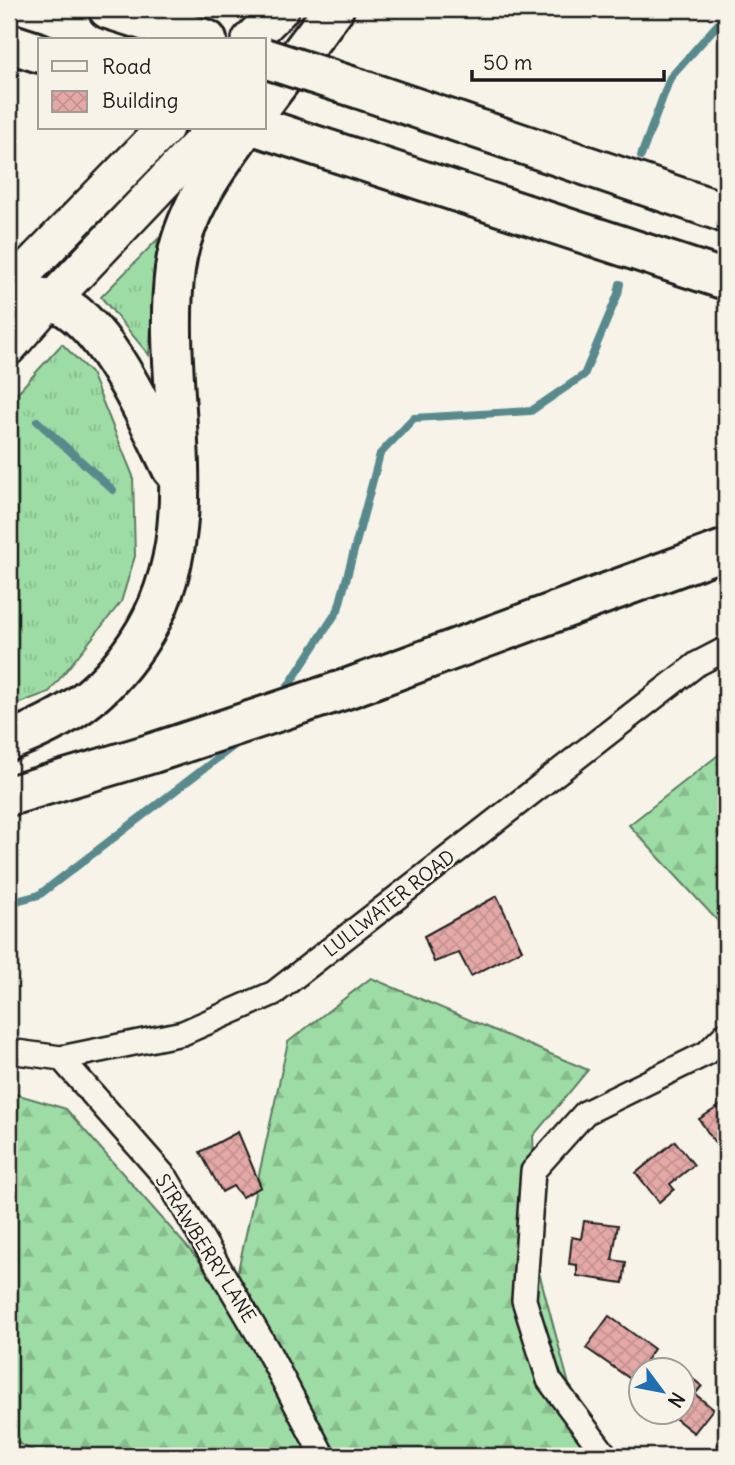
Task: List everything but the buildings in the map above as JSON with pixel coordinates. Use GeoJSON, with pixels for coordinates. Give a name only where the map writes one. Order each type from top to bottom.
{"type":"FeatureCollection","features":[{"type":"Feature","properties":{"kind":"highway"},"geometry":{"type":"LineString","coordinates":[[108,9],[201,38]]}},
{"type":"Feature","properties":{"kind":"highway"},"geometry":{"type":"LineString","coordinates":[[266,99],[334,9]]}},
{"type":"Feature","properties":{"kind":"highway"},"geometry":{"type":"LineString","coordinates":[[9,43],[38,52]]}},
{"type":"Feature","properties":{"kind":"highway"},"geometry":{"type":"LineString","coordinates":[[266,59],[726,213]]}},
{"type":"Feature","properties":{"kind":"highway"},"geometry":{"type":"LineString","coordinates":[[266,129],[726,281]]}},
{"type":"Feature","properties":{"kind":"highway"},"geometry":{"type":"LineString","coordinates":[[9,741],[43,728],[88,701],[121,668],[147,629],[166,591],[175,559],[179,522],[173,320],[175,268],[188,221],[212,172],[244,130]]}},
{"type":"Feature","properties":{"kind":"highway"},"geometry":{"type":"LineString","coordinates":[[9,299],[32,297],[52,300],[77,316],[99,339],[135,393],[179,484]]}},
{"type":"Feature","properties":{"kind":"highway"},"geometry":{"type":"LineString","coordinates":[[9,796],[153,753],[346,689],[726,549]]}},
{"type":"Feature","properties":{"kind":"main road"},"geometry":{"type":"LineString","coordinates":[[252,38],[281,9]]}},
{"type":"Feature","properties":{"kind":"main road"},"geometry":{"type":"LineString","coordinates":[[266,74],[328,9]]}},
{"type":"Feature","properties":{"kind":"main road"},"geometry":{"type":"LineString","coordinates":[[9,288],[163,130]]}},
{"type":"Feature","properties":{"kind":"main road"},"geometry":{"type":"LineString","coordinates":[[9,349],[213,130]]}},
{"type":"Feature","properties":{"kind":"street","name":"LULLWATER ROAD"},"geometry":{"type":"LineString","coordinates":[[9,1051],[61,1058],[183,1032],[274,993],[697,664],[726,649]]}},
{"type":"Feature","properties":{"kind":"street"},"geometry":{"type":"LineString","coordinates":[[606,1456],[550,1380],[524,1300],[533,1171],[585,1113],[706,1053],[726,1034]]}},
{"type":"Feature","properties":{"kind":"street","name":"STRAWBERRY LANE"},"geometry":{"type":"LineString","coordinates":[[61,1058],[167,1179],[268,1350],[323,1456]]}},
{"type":"Feature","properties":{"kind":"green space"},"geometry":{"type":"Polygon","coordinates":[[[158,239],[149,355],[101,297],[158,239]]]}},
{"type":"Feature","properties":{"kind":"green space"},"geometry":{"type":"Polygon","coordinates":[[[62,344],[91,373],[133,476],[135,556],[121,602],[49,692],[9,707],[9,402],[62,344]]]}},
{"type":"Feature","properties":{"kind":"green space"},"geometry":{"type":"Polygon","coordinates":[[[726,749],[726,930],[629,825],[726,749]]]}},
{"type":"Feature","properties":{"kind":"green space"},"geometry":{"type":"Polygon","coordinates":[[[371,978],[588,1070],[533,1136],[539,1272],[588,1456],[34,1456],[33,1451],[9,1438],[9,1092],[66,1109],[232,1298],[288,1042],[371,978]]]}},
{"type":"Feature","properties":{"kind":"waterway"},"geometry":{"type":"LineString","coordinates":[[641,156],[670,78],[726,15]]}},
{"type":"Feature","properties":{"kind":"waterway"},"geometry":{"type":"LineString","coordinates":[[283,694],[338,610],[380,454],[414,418],[531,411],[584,375],[620,284]]}},
{"type":"Feature","properties":{"kind":"waterway"},"geometry":{"type":"LineString","coordinates":[[37,421],[113,490]]}},
{"type":"Feature","properties":{"kind":"waterway"},"geometry":{"type":"LineString","coordinates":[[9,903],[39,895],[240,741]]}}]}
